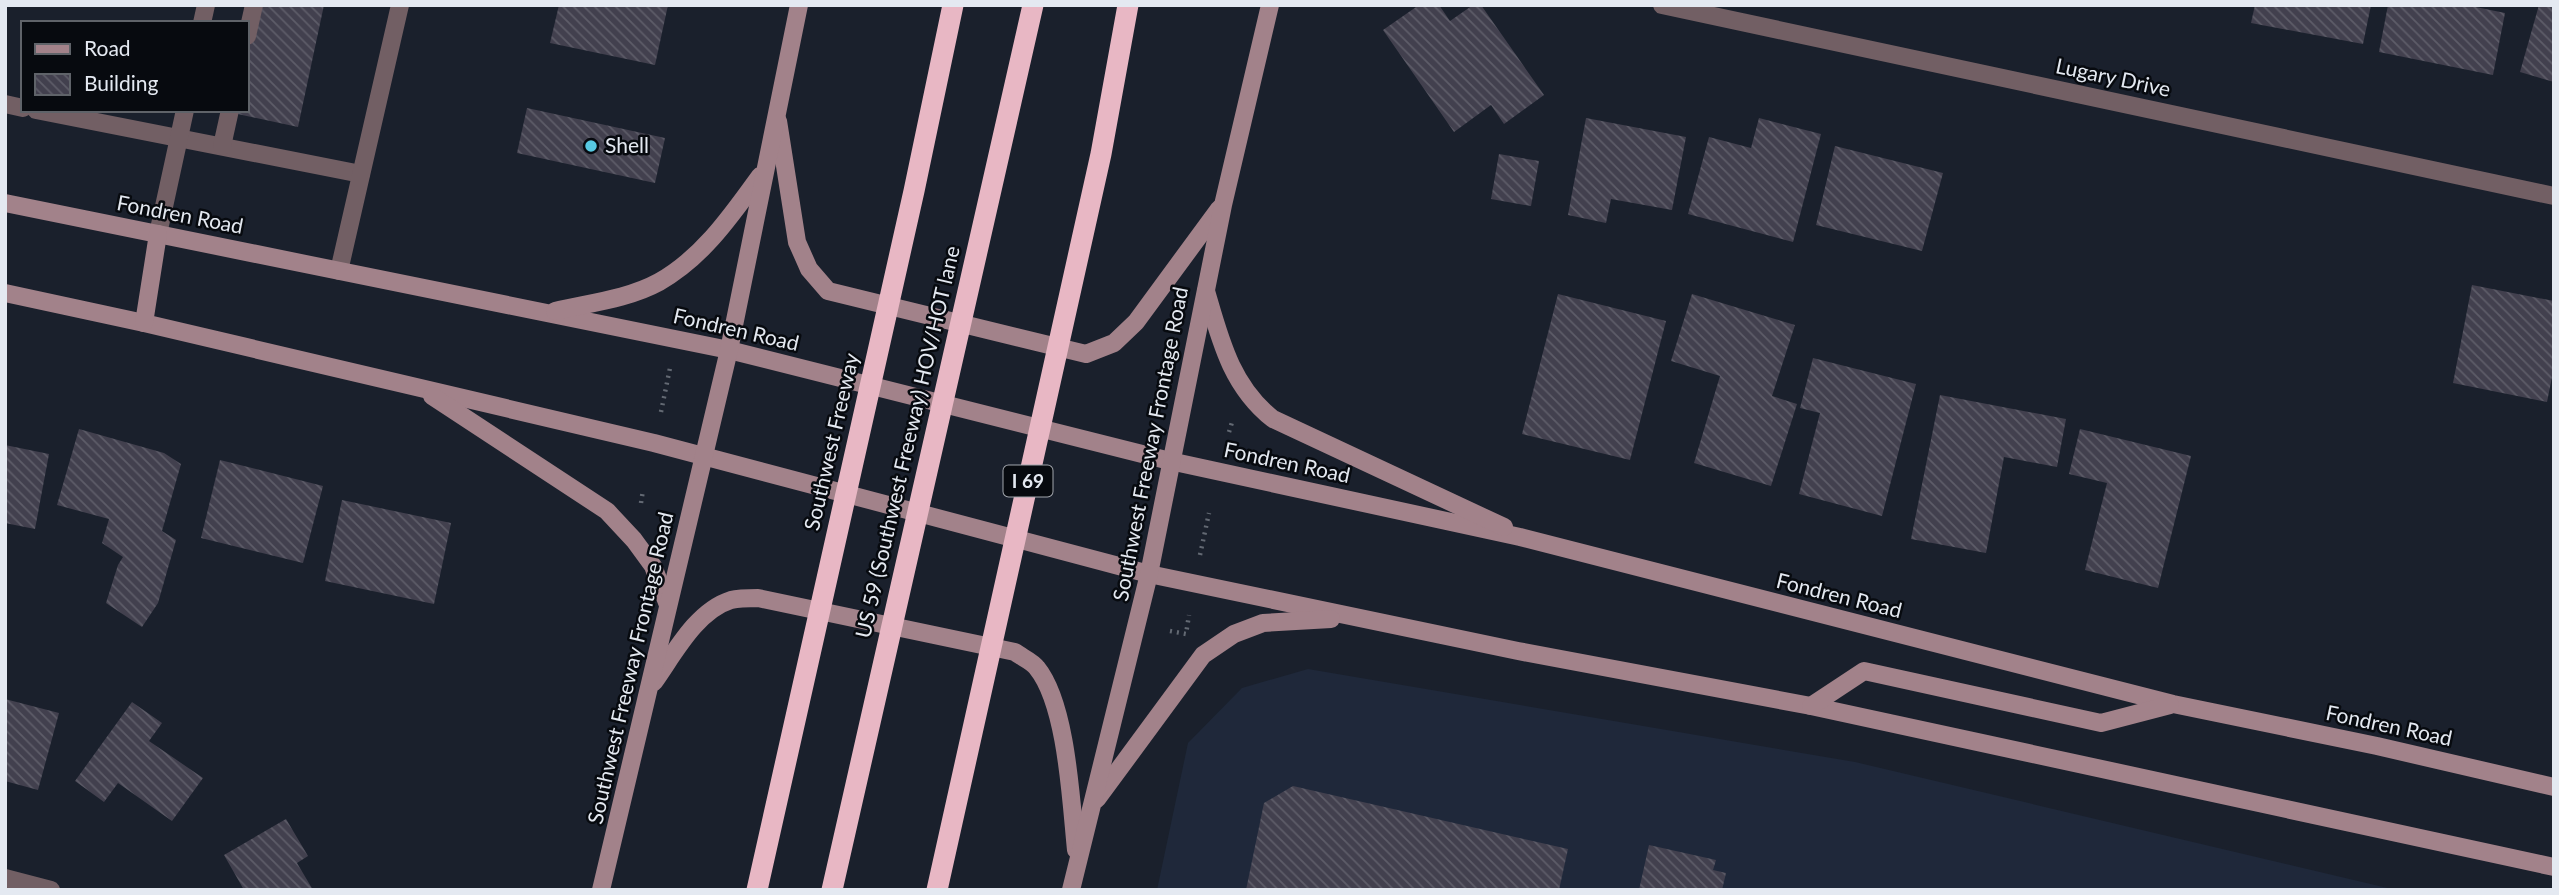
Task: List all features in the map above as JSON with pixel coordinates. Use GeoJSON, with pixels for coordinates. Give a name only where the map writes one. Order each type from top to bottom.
{"type":"FeatureCollection","features":[{"type":"Feature","properties":{"kind":"highway","name":"Southwest Freeway"},"geometry":{"type":"LineString","coordinates":[[757,890],[914,191],[953,5]]}},
{"type":"Feature","properties":{"kind":"highway","name":"US 59 (Southwest Freeway) HOV/HOT lane"},"geometry":{"type":"LineString","coordinates":[[832,890],[1033,5]]}},
{"type":"Feature","properties":{"kind":"highway","name":"I 69"},"geometry":{"type":"LineString","coordinates":[[937,890],[1101,154],[1128,5]]}},
{"type":"Feature","properties":{"kind":"main road","name":"Southwest Freeway Frontage Road"},"geometry":{"type":"LineString","coordinates":[[601,890],[729,350],[776,107],[799,5]]}},
{"type":"Feature","properties":{"kind":"main road","name":"Southwest Freeway Frontage Road"},"geometry":{"type":"LineString","coordinates":[[1071,890],[1149,575],[1223,205],[1270,5]]}},
{"type":"Feature","properties":{"kind":"main road"},"geometry":{"type":"LineString","coordinates":[[776,107],[797,242],[809,269],[828,291],[1086,354],[1114,344],[1136,322],[1223,205]]}},
{"type":"Feature","properties":{"kind":"main road"},"geometry":{"type":"LineString","coordinates":[[548,313],[626,295],[658,282],[695,255],[723,228],[764,171]]}},
{"type":"Feature","properties":{"kind":"main road","name":"Fondren Road"},"geometry":{"type":"LineString","coordinates":[[5,203],[729,350],[1170,461],[1542,544],[2173,704],[2377,746],[2554,787]]}},
{"type":"Feature","properties":{"kind":"main road"},"geometry":{"type":"LineString","coordinates":[[144,323],[158,234]]}},
{"type":"Feature","properties":{"kind":"main road"},"geometry":{"type":"LineString","coordinates":[[1206,289],[1222,343],[1235,374],[1255,405],[1273,419],[1542,544]]}},
{"type":"Feature","properties":{"kind":"main road"},"geometry":{"type":"LineString","coordinates":[[5,293],[144,323],[705,456],[1149,575],[1811,706],[2554,867]]}},
{"type":"Feature","properties":{"kind":"main road"},"geometry":{"type":"LineString","coordinates":[[420,388],[607,511],[634,540],[653,566],[668,605]]}},
{"type":"Feature","properties":{"kind":"main road"},"geometry":{"type":"LineString","coordinates":[[647,691],[694,626],[714,609],[732,600],[758,598],[1015,652],[1036,667],[1050,694],[1060,726],[1077,861]]}},
{"type":"Feature","properties":{"kind":"main road"},"geometry":{"type":"LineString","coordinates":[[1091,808],[1203,655],[1234,634],[1262,623],[1356,617]]}},
{"type":"Feature","properties":{"kind":"main road"},"geometry":{"type":"LineString","coordinates":[[1811,706],[1864,671],[2101,723],[2173,704]]}},
{"type":"Feature","properties":{"kind":"street"},"geometry":{"type":"LineString","coordinates":[[248,32],[254,5]]}},
{"type":"Feature","properties":{"kind":"street"},"geometry":{"type":"LineString","coordinates":[[339,271],[400,5]]}},
{"type":"Feature","properties":{"kind":"street","name":"Lugary Drive"},"geometry":{"type":"LineString","coordinates":[[1662,5],[2554,196]]}},
{"type":"Feature","properties":{"kind":"street"},"geometry":{"type":"LineString","coordinates":[[46,112],[361,174]]}},
{"type":"Feature","properties":{"kind":"street"},"geometry":{"type":"LineString","coordinates":[[158,234],[185,112]]}},
{"type":"Feature","properties":{"kind":"street"},"geometry":{"type":"LineString","coordinates":[[222,146],[230,112]]}},
{"type":"Feature","properties":{"kind":"street"},"geometry":{"type":"LineString","coordinates":[[5,878],[51,890]]}},
{"type":"Feature","properties":{"kind":"path"},"geometry":{"type":"LineString","coordinates":[[661,412],[670,368]]}},
{"type":"Feature","properties":{"kind":"path"},"geometry":{"type":"LineString","coordinates":[[1200,555],[1209,513]]}},
{"type":"Feature","properties":{"kind":"path"},"geometry":{"type":"LineString","coordinates":[[1170,631],[1186,634],[1189,615]]}},
{"type":"Feature","properties":{"kind":"shaded area"},"geometry":{"type":"Polygon","coordinates":[[[1308,669],[1855,762],[2396,890],[1157,890],[1188,743],[1242,688],[1308,669]]]}},
{"type":"Feature","properties":{"kind":"building"},"geometry":{"type":"Polygon","coordinates":[[[256,5],[324,5],[298,127],[233,113],[248,112],[248,42],[256,5]]]}},
{"type":"Feature","properties":{"kind":"building"},"geometry":{"type":"Polygon","coordinates":[[[559,5],[668,5],[655,65],[550,43],[559,5]]]}},
{"type":"Feature","properties":{"kind":"building"},"geometry":{"type":"Polygon","coordinates":[[[1419,5],[1439,5],[1450,21],[1473,5],[1481,5],[1544,95],[1504,124],[1491,105],[1454,132],[1383,30],[1419,5]]]}},
{"type":"Feature","properties":{"kind":"building"},"geometry":{"type":"Polygon","coordinates":[[[2255,5],[2371,5],[2363,44],[2251,23],[2255,5]]]}},
{"type":"Feature","properties":{"kind":"building"},"geometry":{"type":"Polygon","coordinates":[[[2388,5],[2466,5],[2505,13],[2493,75],[2379,52],[2388,5]]]}},
{"type":"Feature","properties":{"kind":"building"},"geometry":{"type":"Polygon","coordinates":[[[2539,5],[2554,5],[2554,82],[2520,72],[2539,5]]]}},
{"type":"Feature","properties":{"kind":"building","name":"Shell"},"geometry":{"type":"Polygon","coordinates":[[[527,108],[665,138],[655,183],[517,153],[527,108]]]}},
{"type":"Feature","properties":{"kind":"building"},"geometry":{"type":"Polygon","coordinates":[[[1586,118],[1686,137],[1672,210],[1611,199],[1606,223],[1568,215],[1586,118]]]}},
{"type":"Feature","properties":{"kind":"building"},"geometry":{"type":"Polygon","coordinates":[[[1759,118],[1821,134],[1793,242],[1688,214],[1709,137],[1751,148],[1759,118]]]}},
{"type":"Feature","properties":{"kind":"building"},"geometry":{"type":"Polygon","coordinates":[[[1835,146],[1943,173],[1922,251],[1816,225],[1835,146]]]}},
{"type":"Feature","properties":{"kind":"building"},"geometry":{"type":"Polygon","coordinates":[[[1499,154],[1539,161],[1531,206],[1491,199],[1499,154]]]}},
{"type":"Feature","properties":{"kind":"building"},"geometry":{"type":"Polygon","coordinates":[[[2472,285],[2554,301],[2554,367],[2547,402],[2453,383],[2472,285]]]}},
{"type":"Feature","properties":{"kind":"building"},"geometry":{"type":"Polygon","coordinates":[[[1558,294],[1666,321],[1630,460],[1522,434],[1558,294]]]}},
{"type":"Feature","properties":{"kind":"building"},"geometry":{"type":"Polygon","coordinates":[[[1692,294],[1795,325],[1772,396],[1797,404],[1771,486],[1694,463],[1720,376],[1671,361],[1692,294]]]}},
{"type":"Feature","properties":{"kind":"building"},"geometry":{"type":"Polygon","coordinates":[[[1813,358],[1916,384],[1882,516],[1799,494],[1820,413],[1800,408],[1813,358]]]}},
{"type":"Feature","properties":{"kind":"building"},"geometry":{"type":"Polygon","coordinates":[[[1940,395],[2066,419],[2057,467],[2004,457],[1986,553],[1911,539],[1940,395]]]}},
{"type":"Feature","properties":{"kind":"building"},"geometry":{"type":"Polygon","coordinates":[[[79,429],[164,453],[181,464],[162,531],[176,540],[158,603],[142,627],[106,603],[123,557],[102,543],[109,519],[57,505],[79,429]]]}},
{"type":"Feature","properties":{"kind":"building"},"geometry":{"type":"Polygon","coordinates":[[[2080,429],[2191,456],[2158,588],[2085,570],[2107,483],[2069,474],[2080,429]]]}},
{"type":"Feature","properties":{"kind":"building"},"geometry":{"type":"Polygon","coordinates":[[[5,445],[49,454],[35,529],[5,523],[5,445]]]}},
{"type":"Feature","properties":{"kind":"building"},"geometry":{"type":"Polygon","coordinates":[[[220,460],[323,486],[303,563],[201,538],[220,460]]]}},
{"type":"Feature","properties":{"kind":"building"},"geometry":{"type":"Polygon","coordinates":[[[342,500],[451,523],[434,604],[325,581],[342,500]]]}},
{"type":"Feature","properties":{"kind":"building"},"geometry":{"type":"Polygon","coordinates":[[[5,699],[59,713],[38,790],[5,781],[5,699]]]}},
{"type":"Feature","properties":{"kind":"building"},"geometry":{"type":"Polygon","coordinates":[[[132,702],[162,723],[149,741],[203,778],[172,821],[118,783],[104,802],[75,781],[132,702]]]}},
{"type":"Feature","properties":{"kind":"building"},"geometry":{"type":"Polygon","coordinates":[[[1293,786],[1568,849],[1559,890],[1246,890],[1264,803],[1293,786]]]}},
{"type":"Feature","properties":{"kind":"building"},"geometry":{"type":"Polygon","coordinates":[[[286,819],[308,856],[297,863],[313,890],[244,890],[224,855],[286,819]]]}},
{"type":"Feature","properties":{"kind":"building"},"geometry":{"type":"Polygon","coordinates":[[[1649,845],[1716,860],[1713,870],[1726,873],[1722,890],[1639,890],[1649,845]]]}},
{"type":"Feature","properties":{"kind":"place","name":"Shell"},"geometry":{"type":"Point","coordinates":[591,146]}}]}
